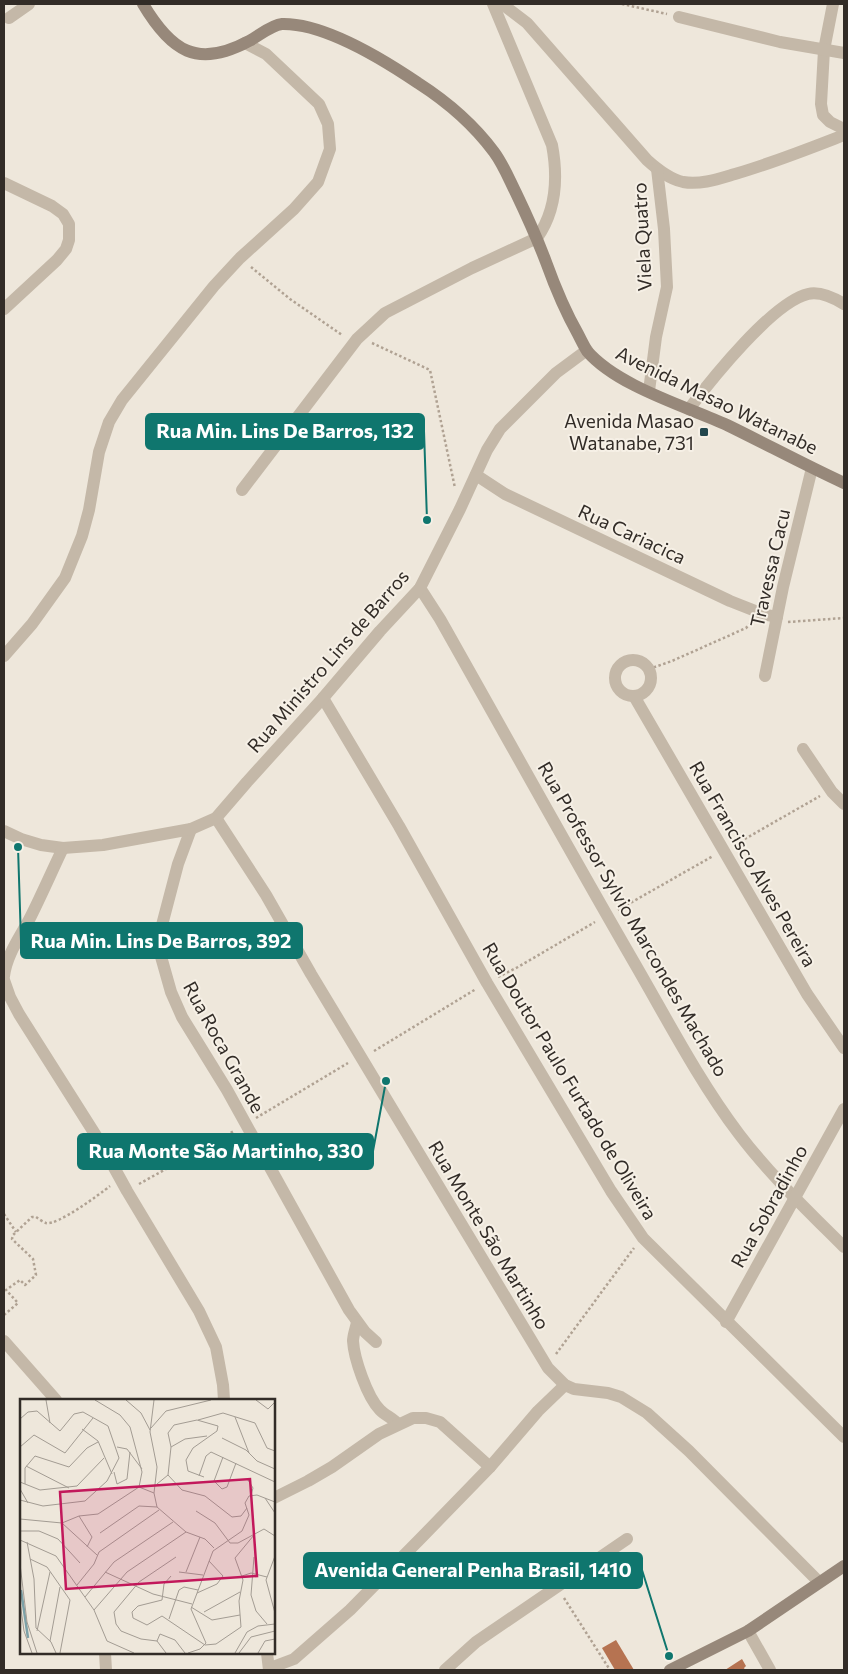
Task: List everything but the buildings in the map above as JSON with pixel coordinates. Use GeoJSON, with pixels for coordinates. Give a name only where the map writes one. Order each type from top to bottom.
{"type":"FeatureCollection","features":[{"type":"Feature","properties":{"kind":"street"},"geometry":{"type":"LineString","coordinates":[[9,18],[29,4]]}},
{"type":"Feature","properties":{"kind":"street","name":"Avenida Masao Watanabe"},"geometry":{"type":"LineString","coordinates":[[143,4],[161,32],[182,48],[194,53],[209,55],[232,49],[280,24],[315,30],[353,44],[419,83],[445,102],[495,152],[537,238],[559,295],[587,350],[605,367],[649,392],[727,426],[844,483]]}},
{"type":"Feature","properties":{"kind":"street"},"geometry":{"type":"LineString","coordinates":[[242,490],[357,339],[385,313],[472,268],[537,238],[548,218],[556,182],[552,145],[493,4]]}},
{"type":"Feature","properties":{"kind":"street"},"geometry":{"type":"LineString","coordinates":[[502,4],[526,23],[657,169],[682,182],[717,180],[768,164],[844,135]]}},
{"type":"Feature","properties":{"kind":"street"},"geometry":{"type":"LineString","coordinates":[[834,4],[824,50],[821,111],[825,118],[844,129]]}},
{"type":"Feature","properties":{"kind":"street"},"geometry":{"type":"LineString","coordinates":[[679,16],[780,42],[844,53]]}},
{"type":"Feature","properties":{"kind":"street"},"geometry":{"type":"LineString","coordinates":[[4,656],[32,624],[65,578],[82,536],[100,452],[110,422],[122,400],[204,298],[240,258],[294,209],[318,182],[330,149],[328,124],[319,104],[266,54],[245,43]]}},
{"type":"Feature","properties":{"kind":"street","name":"Viela Quatro"},"geometry":{"type":"LineString","coordinates":[[649,392],[656,337],[667,287],[664,229],[657,169]]}},
{"type":"Feature","properties":{"kind":"street"},"geometry":{"type":"LineString","coordinates":[[4,183],[52,206],[63,214],[69,224],[69,240],[66,249],[57,260],[4,309]]}},
{"type":"Feature","properties":{"kind":"street"},"geometry":{"type":"LineString","coordinates":[[689,409],[718,373],[762,326],[786,304],[808,294],[829,296],[844,304]]}},
{"type":"Feature","properties":{"kind":"street","name":"Rua Ministro Lins de Barros"},"geometry":{"type":"LineString","coordinates":[[4,831],[41,845],[63,848],[103,845],[191,829],[216,818],[420,588],[487,450],[500,429],[556,373],[587,350]]}},
{"type":"Feature","properties":{"kind":"street","name":"Travessa Cacu"},"geometry":{"type":"LineString","coordinates":[[765,676],[783,586],[812,468]]}},
{"type":"Feature","properties":{"kind":"street","name":"Rua Cariacica"},"geometry":{"type":"LineString","coordinates":[[476,475],[505,494],[730,601],[763,614],[777,617]]}},
{"type":"Feature","properties":{"kind":"street","name":"Rua Professor Sylvio Marcondes Machado"},"geometry":{"type":"LineString","coordinates":[[420,588],[440,619],[684,1049],[719,1105],[762,1162],[844,1247]]}},
{"type":"Feature","properties":{"kind":"street","name":"Rua Francisco Alves Pereira"},"geometry":{"type":"LineString","coordinates":[[649,669],[638,660],[625,662],[616,672],[617,686],[627,695],[634,696],[806,994],[844,1048]]}},
{"type":"Feature","properties":{"kind":"street"},"geometry":{"type":"LineString","coordinates":[[634,696],[645,692],[649,687],[651,681],[649,669]]}},
{"type":"Feature","properties":{"kind":"street","name":"Rua Doutor Paulo Furtado de Oliveira"},"geometry":{"type":"LineString","coordinates":[[324,698],[394,817],[487,983],[606,1183],[642,1238],[844,1438]]}},
{"type":"Feature","properties":{"kind":"street"},"geometry":{"type":"LineString","coordinates":[[803,749],[832,792],[844,804]]}},
{"type":"Feature","properties":{"kind":"street","name":"Rua Monte São Martinho"},"geometry":{"type":"LineString","coordinates":[[216,818],[266,895],[361,1059],[548,1368],[565,1385]]}},
{"type":"Feature","properties":{"kind":"street","name":"Rua Roca Grande"},"geometry":{"type":"LineString","coordinates":[[191,829],[178,864],[162,926],[160,954],[171,992],[182,1017],[223,1082],[357,1322],[376,1342]]}},
{"type":"Feature","properties":{"kind":"street"},"geometry":{"type":"LineString","coordinates":[[4,976],[12,948],[30,918],[63,848]]}},
{"type":"Feature","properties":{"kind":"street"},"geometry":{"type":"LineString","coordinates":[[4,980],[19,1014],[100,1142],[199,1312],[216,1347],[224,1399]]}},
{"type":"Feature","properties":{"kind":"street","name":"Rua Sobradinho"},"geometry":{"type":"LineString","coordinates":[[726,1322],[844,1109]]}},
{"type":"Feature","properties":{"kind":"street"},"geometry":{"type":"LineString","coordinates":[[357,1322],[353,1339],[364,1384],[380,1410],[398,1424]]}},
{"type":"Feature","properties":{"kind":"street"},"geometry":{"type":"LineString","coordinates":[[4,1341],[55,1399]]}},
{"type":"Feature","properties":{"kind":"street"},"geometry":{"type":"LineString","coordinates":[[266,1654],[269,1669],[294,1659],[350,1610],[490,1467],[538,1410],[565,1385],[574,1389],[608,1393],[620,1397],[647,1413],[689,1451],[819,1582]]}},
{"type":"Feature","properties":{"kind":"street"},"geometry":{"type":"LineString","coordinates":[[275,1497],[316,1476],[380,1434],[413,1418],[426,1418],[440,1422],[490,1467]]}},
{"type":"Feature","properties":{"kind":"street"},"geometry":{"type":"LineString","coordinates":[[445,1670],[476,1642],[627,1539]]}},
{"type":"Feature","properties":{"kind":"street"},"geometry":{"type":"LineString","coordinates":[[670,1670],[748,1631],[844,1566]]}},
{"type":"Feature","properties":{"kind":"street"},"geometry":{"type":"LineString","coordinates":[[748,1631],[770,1670]]}},
{"type":"Feature","properties":{"kind":"street"},"geometry":{"type":"LineString","coordinates":[[105,1654],[106,1670]]}},
{"type":"Feature","properties":{"kind":"path"},"geometry":{"type":"LineString","coordinates":[[622,4],[679,16]]}},
{"type":"Feature","properties":{"kind":"path"},"geometry":{"type":"LineString","coordinates":[[240,258],[290,299],[343,336],[365,340],[430,370],[460,509]]}},
{"type":"Feature","properties":{"kind":"path"},"geometry":{"type":"LineString","coordinates":[[649,669],[672,661],[746,628],[763,614]]}},
{"type":"Feature","properties":{"kind":"path"},"geometry":{"type":"LineString","coordinates":[[777,617],[783,622],[844,618]]}},
{"type":"Feature","properties":{"kind":"path"},"geometry":{"type":"LineString","coordinates":[[361,1059],[487,983],[598,920],[608,917],[827,792],[832,792]]}},
{"type":"Feature","properties":{"kind":"path"},"geometry":{"type":"LineString","coordinates":[[4,1316],[18,1303],[6,1290],[20,1280],[25,1285],[36,1275],[33,1259],[12,1239],[16,1232],[32,1217],[36,1217],[45,1223],[58,1221],[120,1179]]}},
{"type":"Feature","properties":{"kind":"path"},"geometry":{"type":"LineString","coordinates":[[4,1214],[16,1232]]}},
{"type":"Feature","properties":{"kind":"path"},"geometry":{"type":"LineString","coordinates":[[548,1368],[550,1362],[642,1238]]}},
{"type":"Feature","properties":{"kind":"path"},"geometry":{"type":"LineString","coordinates":[[557,1587],[610,1670]]}},
{"type":"Feature","properties":{"kind":"place","name":"Avenida Masao Watanabe, 731"},"geometry":{"type":"Point","coordinates":[704,432]}},
{"type":"Feature","properties":{"kind":"place","name":"Rua Min. Lins De Barros, 132"},"geometry":{"type":"Point","coordinates":[427,520]}},
{"type":"Feature","properties":{"kind":"place","name":"Rua Min. Lins De Barros, 392"},"geometry":{"type":"Point","coordinates":[18,847]}},
{"type":"Feature","properties":{"kind":"place","name":"Rua Monte São Martinho, 330"},"geometry":{"type":"Point","coordinates":[386,1081]}},
{"type":"Feature","properties":{"kind":"place","name":"Avenida General Penha Brasil, 1410"},"geometry":{"type":"Point","coordinates":[669,1656]}}]}
